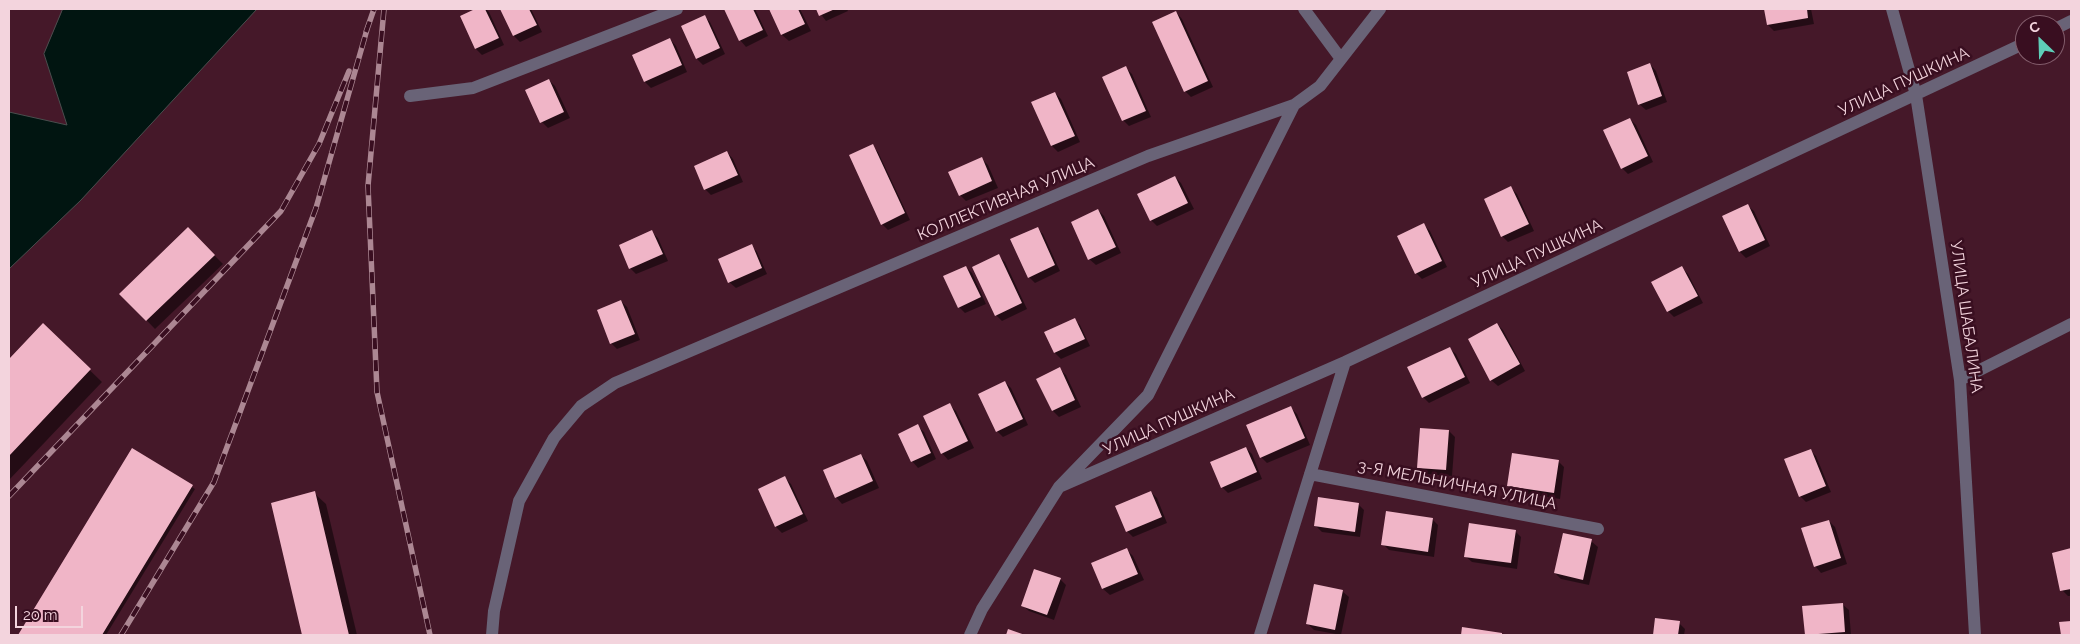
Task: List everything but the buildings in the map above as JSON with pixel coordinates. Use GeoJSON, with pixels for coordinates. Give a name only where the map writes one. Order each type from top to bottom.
{"type":"FeatureCollection","features":[{"type":"Feature","properties":{"kind":"street"},"geometry":{"type":"LineString","coordinates":[[410,96],[473,88],[677,9]]}},
{"type":"Feature","properties":{"kind":"street"},"geometry":{"type":"LineString","coordinates":[[1304,9],[1341,58]]}},
{"type":"Feature","properties":{"kind":"street","name":"КОЛЛЕКТИВНАЯ УЛИЦА"},"geometry":{"type":"LineString","coordinates":[[492,635],[494,611],[519,501],[554,438],[582,406],[615,383],[1148,156],[1294,105],[1320,86],[1380,9]]}},
{"type":"Feature","properties":{"kind":"street","name":"УЛИЦА ШАБАЛИНА"},"geometry":{"type":"LineString","coordinates":[[1892,9],[1916,95],[1960,380],[1975,635]]}},
{"type":"Feature","properties":{"kind":"street","name":"УЛИЦА ПУШКИНА"},"geometry":{"type":"LineString","coordinates":[[1059,487],[1345,362],[2015,48]]}},
{"type":"Feature","properties":{"kind":"street"},"geometry":{"type":"LineString","coordinates":[[970,635],[982,609],[1059,487],[1148,395],[1294,105]]}},
{"type":"Feature","properties":{"kind":"street"},"geometry":{"type":"LineString","coordinates":[[1960,380],[2071,324]]}},
{"type":"Feature","properties":{"kind":"street"},"geometry":{"type":"LineString","coordinates":[[1260,635],[1345,362]]}},
{"type":"Feature","properties":{"kind":"street","name":"3-Я МЕЛЬНИЧНАЯ УЛИЦА"},"geometry":{"type":"LineString","coordinates":[[1310,474],[1598,529]]}},
{"type":"Feature","properties":{"kind":"shaded area"},"geometry":{"type":"Polygon","coordinates":[[[63,9],[257,9],[81,200],[9,269],[9,112],[67,125],[44,54],[63,9]]]}},
{"type":"Feature","properties":{"kind":"railway"},"geometry":{"type":"LineString","coordinates":[[366,32],[374,9]]}},
{"type":"Feature","properties":{"kind":"railway"},"geometry":{"type":"LineString","coordinates":[[384,9],[368,186],[377,392],[430,635]]}},
{"type":"Feature","properties":{"kind":"railway"},"geometry":{"type":"LineString","coordinates":[[121,635],[214,482],[316,208],[368,26]]}},
{"type":"Feature","properties":{"kind":"railway"},"geometry":{"type":"LineString","coordinates":[[9,496],[281,211],[319,144],[349,71]]}}]}
